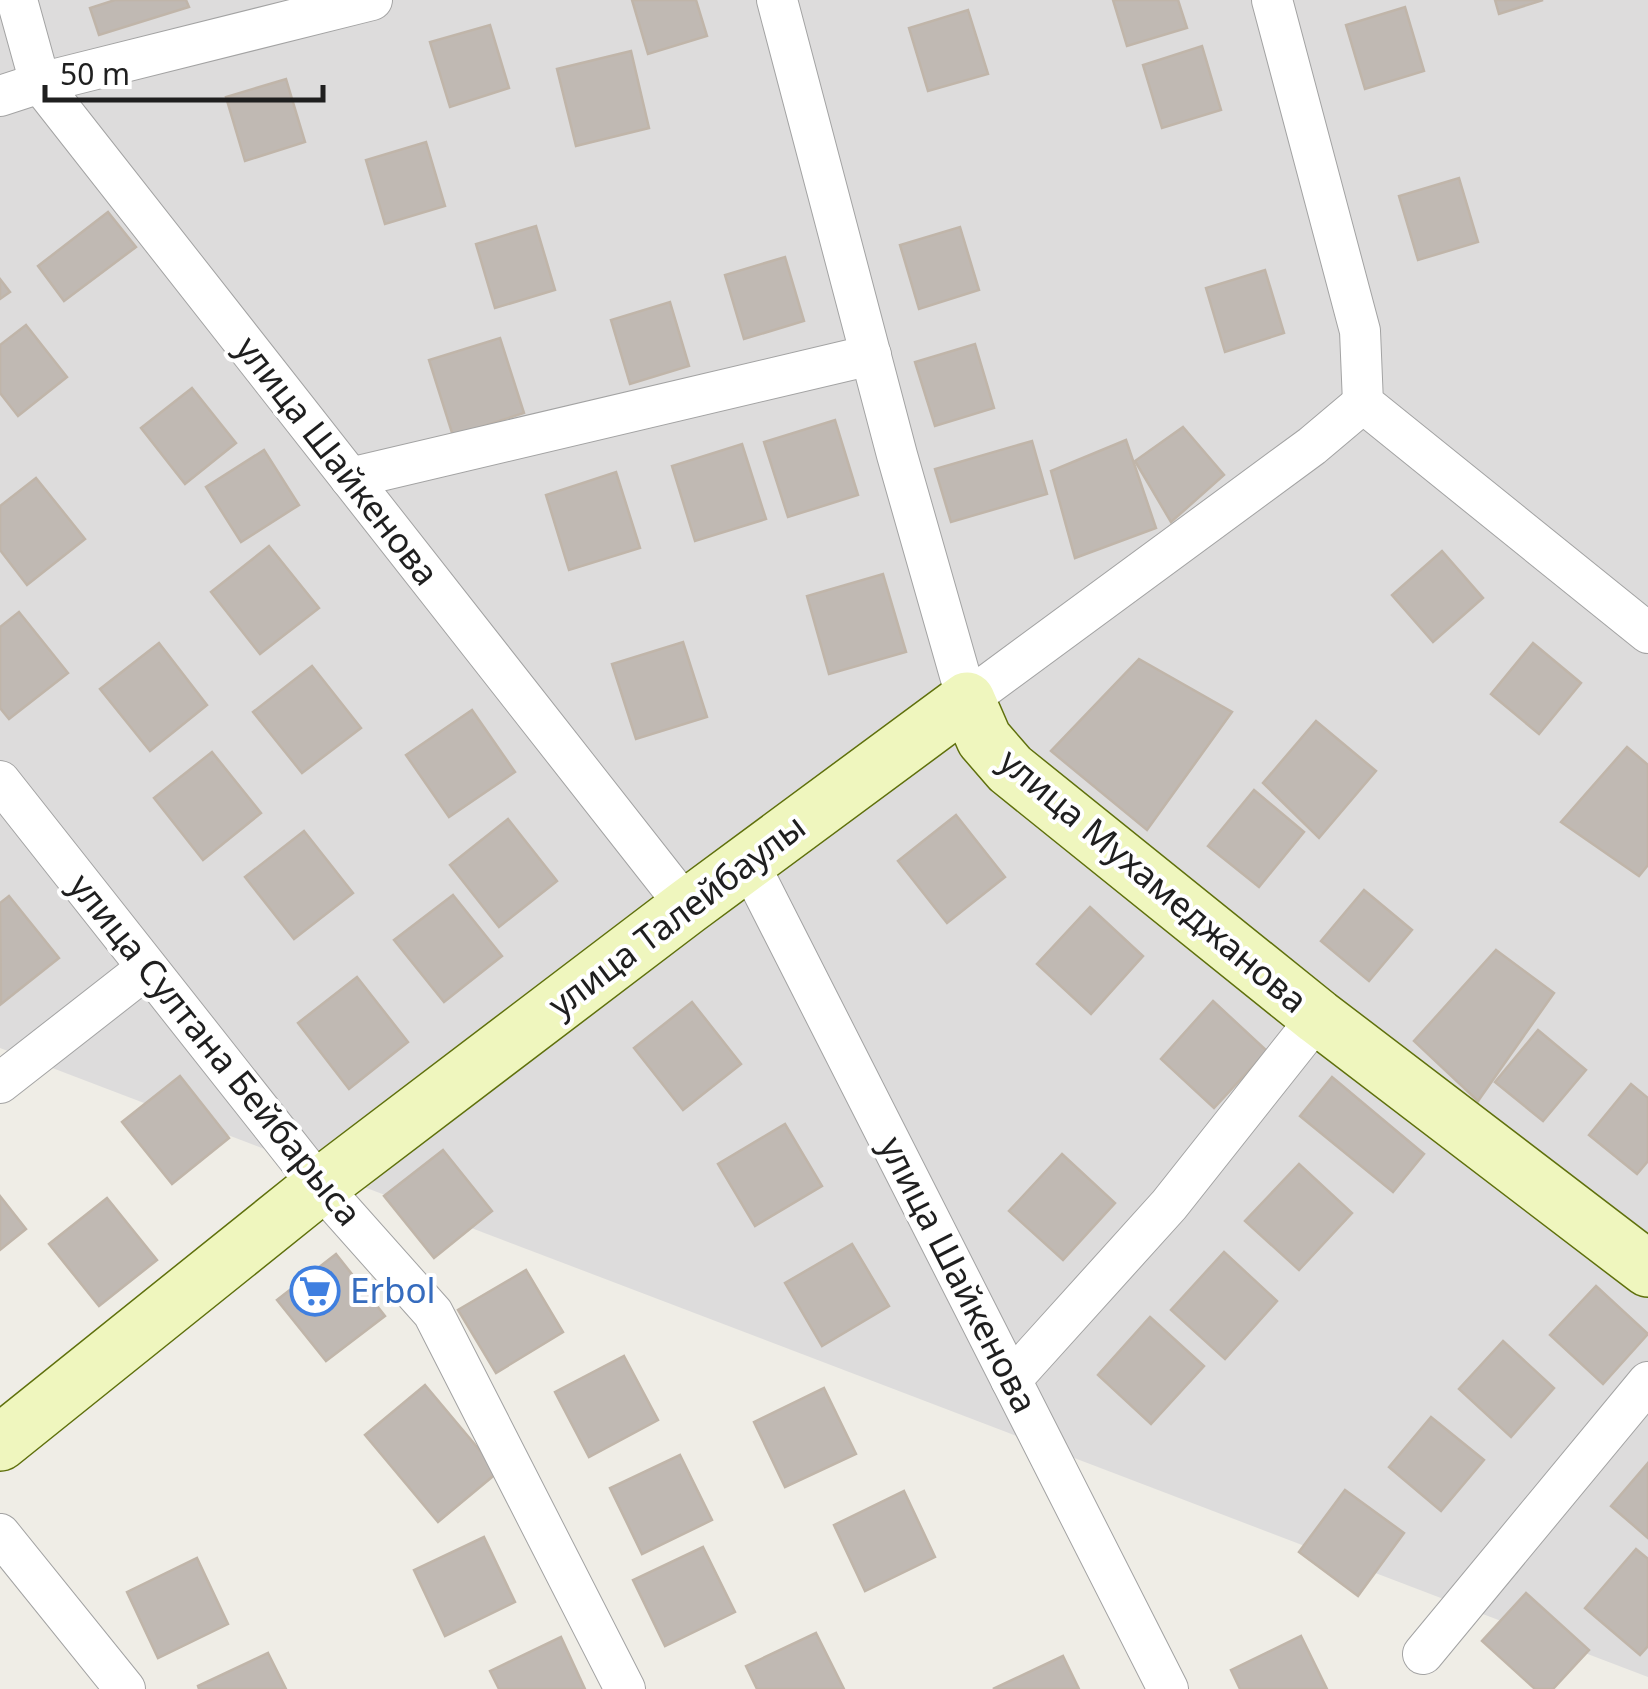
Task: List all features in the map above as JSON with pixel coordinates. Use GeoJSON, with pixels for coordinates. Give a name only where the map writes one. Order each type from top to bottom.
{"type":"FeatureCollection","features":[{"type":"Feature","properties":{"kind":"street","name":"улица Шайкенова"},"geometry":{"type":"LineString","coordinates":[[18,0],[40,83],[687,908]]}},
{"type":"Feature","properties":{"kind":"street"},"geometry":{"type":"LineString","coordinates":[[0,96],[372,0]]}},
{"type":"Feature","properties":{"kind":"street","name":"улица Мухамеджанова"},"geometry":{"type":"LineString","coordinates":[[778,0],[967,700],[984,739],[1010,769],[1318,1017],[1648,1269]]}},
{"type":"Feature","properties":{"kind":"street"},"geometry":{"type":"LineString","coordinates":[[1272,0],[1360,331],[1364,403],[1648,632]]}},
{"type":"Feature","properties":{"kind":"street"},"geometry":{"type":"LineString","coordinates":[[350,478],[871,355]]}},
{"type":"Feature","properties":{"kind":"street","name":"улица Талейбаулы"},"geometry":{"type":"LineString","coordinates":[[0,1444],[320,1186],[748,862],[1312,446],[1364,403]]}},
{"type":"Feature","properties":{"kind":"street","name":"улица Султана Бейбарыса"},"geometry":{"type":"LineString","coordinates":[[0,781],[320,1186],[434,1312],[625,1689]]}},
{"type":"Feature","properties":{"kind":"street","name":"улица Шайкенова"},"geometry":{"type":"LineString","coordinates":[[748,862],[1168,1689]]}},
{"type":"Feature","properties":{"kind":"street"},"geometry":{"type":"LineString","coordinates":[[0,1084],[148,968]]}},
{"type":"Feature","properties":{"kind":"street"},"geometry":{"type":"LineString","coordinates":[[1011,1380],[1169,1205],[1318,1017]]}},
{"type":"Feature","properties":{"kind":"street"},"geometry":{"type":"LineString","coordinates":[[1423,1654],[1648,1382]]}},
{"type":"Feature","properties":{"kind":"street"},"geometry":{"type":"LineString","coordinates":[[0,1534],[125,1689]]}},
{"type":"Feature","properties":{"kind":"shaded area"},"geometry":{"type":"Polygon","coordinates":[[[0,0],[1648,0],[1648,1677],[0,1048],[0,0]]]}},
{"type":"Feature","properties":{"kind":"building"},"geometry":{"type":"Polygon","coordinates":[[[115,0],[186,0],[189,7],[99,35],[90,8],[115,0]]]}},
{"type":"Feature","properties":{"kind":"building"},"geometry":{"type":"Polygon","coordinates":[[[632,0],[696,0],[707,36],[648,54],[632,0]]]}},
{"type":"Feature","properties":{"kind":"building"},"geometry":{"type":"Polygon","coordinates":[[[1113,0],[1178,0],[1187,28],[1127,46],[1113,0]]]}},
{"type":"Feature","properties":{"kind":"building"},"geometry":{"type":"Polygon","coordinates":[[[1495,0],[1543,0],[1499,14],[1495,0]]]}},
{"type":"Feature","properties":{"kind":"building"},"geometry":{"type":"Polygon","coordinates":[[[1405,7],[1424,71],[1365,89],[1346,25],[1405,7]]]}},
{"type":"Feature","properties":{"kind":"building"},"geometry":{"type":"Polygon","coordinates":[[[968,10],[988,74],[928,91],[909,28],[968,10]]]}},
{"type":"Feature","properties":{"kind":"building"},"geometry":{"type":"Polygon","coordinates":[[[490,25],[509,88],[450,107],[430,42],[490,25]]]}},
{"type":"Feature","properties":{"kind":"building"},"geometry":{"type":"Polygon","coordinates":[[[1202,46],[1221,110],[1162,128],[1143,65],[1202,46]]]}},
{"type":"Feature","properties":{"kind":"building"},"geometry":{"type":"Polygon","coordinates":[[[631,51],[649,128],[576,146],[557,69],[631,51]]]}},
{"type":"Feature","properties":{"kind":"building"},"geometry":{"type":"Polygon","coordinates":[[[286,79],[305,142],[245,161],[226,97],[286,79]]]}},
{"type":"Feature","properties":{"kind":"building"},"geometry":{"type":"Polygon","coordinates":[[[426,142],[445,206],[385,224],[366,160],[426,142]]]}},
{"type":"Feature","properties":{"kind":"building"},"geometry":{"type":"Polygon","coordinates":[[[1459,178],[1478,242],[1418,260],[1399,196],[1459,178]]]}},
{"type":"Feature","properties":{"kind":"building"},"geometry":{"type":"Polygon","coordinates":[[[108,212],[136,247],[64,301],[38,266],[108,212]]]}},
{"type":"Feature","properties":{"kind":"building"},"geometry":{"type":"Polygon","coordinates":[[[536,226],[555,290],[495,308],[476,244],[536,226]]]}},
{"type":"Feature","properties":{"kind":"building"},"geometry":{"type":"Polygon","coordinates":[[[960,227],[979,290],[919,309],[900,245],[960,227]]]}},
{"type":"Feature","properties":{"kind":"building"},"geometry":{"type":"Polygon","coordinates":[[[785,257],[804,321],[744,339],[725,275],[785,257]]]}},
{"type":"Feature","properties":{"kind":"building"},"geometry":{"type":"Polygon","coordinates":[[[1265,270],[1284,333],[1225,352],[1206,288],[1265,270]]]}},
{"type":"Feature","properties":{"kind":"building"},"geometry":{"type":"Polygon","coordinates":[[[0,279],[10,292],[0,299],[0,279]]]}},
{"type":"Feature","properties":{"kind":"building"},"geometry":{"type":"Polygon","coordinates":[[[670,302],[689,366],[630,384],[611,320],[670,302]]]}},
{"type":"Feature","properties":{"kind":"building"},"geometry":{"type":"Polygon","coordinates":[[[26,325],[67,377],[18,416],[0,393],[0,345],[26,325]]]}},
{"type":"Feature","properties":{"kind":"building"},"geometry":{"type":"Polygon","coordinates":[[[500,338],[524,413],[453,436],[429,360],[500,338]]]}},
{"type":"Feature","properties":{"kind":"building"},"geometry":{"type":"Polygon","coordinates":[[[975,344],[994,408],[935,426],[915,362],[975,344]]]}},
{"type":"Feature","properties":{"kind":"building"},"geometry":{"type":"Polygon","coordinates":[[[192,388],[236,443],[185,484],[141,428],[192,388]]]}},
{"type":"Feature","properties":{"kind":"building"},"geometry":{"type":"Polygon","coordinates":[[[835,420],[858,495],[788,517],[764,442],[835,420]]]}},
{"type":"Feature","properties":{"kind":"building"},"geometry":{"type":"Polygon","coordinates":[[[1183,427],[1224,475],[1171,522],[1135,461],[1183,427]]]}},
{"type":"Feature","properties":{"kind":"building"},"geometry":{"type":"Polygon","coordinates":[[[1126,440],[1156,528],[1075,558],[1051,471],[1126,440]]]}},
{"type":"Feature","properties":{"kind":"building"},"geometry":{"type":"Polygon","coordinates":[[[1032,441],[1047,494],[951,522],[935,469],[1032,441]]]}},
{"type":"Feature","properties":{"kind":"building"},"geometry":{"type":"Polygon","coordinates":[[[742,444],[766,519],[695,541],[672,466],[742,444]]]}},
{"type":"Feature","properties":{"kind":"building"},"geometry":{"type":"Polygon","coordinates":[[[264,450],[299,505],[241,542],[206,487],[264,450]]]}},
{"type":"Feature","properties":{"kind":"building"},"geometry":{"type":"Polygon","coordinates":[[[616,472],[640,548],[569,570],[546,495],[616,472]]]}},
{"type":"Feature","properties":{"kind":"building"},"geometry":{"type":"Polygon","coordinates":[[[36,478],[85,539],[27,585],[0,550],[0,506],[36,478]]]}},
{"type":"Feature","properties":{"kind":"building"},"geometry":{"type":"Polygon","coordinates":[[[269,546],[319,608],[260,654],[211,592],[269,546]]]}},
{"type":"Feature","properties":{"kind":"building"},"geometry":{"type":"Polygon","coordinates":[[[1442,551],[1483,598],[1433,642],[1392,595],[1442,551]]]}},
{"type":"Feature","properties":{"kind":"building"},"geometry":{"type":"Polygon","coordinates":[[[883,574],[906,652],[829,674],[807,596],[883,574]]]}},
{"type":"Feature","properties":{"kind":"building"},"geometry":{"type":"Polygon","coordinates":[[[19,612],[68,673],[9,719],[0,708],[0,627],[19,612]]]}},
{"type":"Feature","properties":{"kind":"building"},"geometry":{"type":"Polygon","coordinates":[[[683,642],[707,717],[636,739],[612,664],[683,642]]]}},
{"type":"Feature","properties":{"kind":"building"},"geometry":{"type":"Polygon","coordinates":[[[159,643],[207,705],[150,751],[100,689],[159,643]]]}},
{"type":"Feature","properties":{"kind":"building"},"geometry":{"type":"Polygon","coordinates":[[[1533,643],[1581,683],[1539,734],[1491,694],[1533,643]]]}},
{"type":"Feature","properties":{"kind":"building"},"geometry":{"type":"Polygon","coordinates":[[[1139,659],[1232,712],[1147,830],[1051,751],[1139,659]]]}},
{"type":"Feature","properties":{"kind":"building"},"geometry":{"type":"Polygon","coordinates":[[[312,666],[361,728],[302,773],[253,712],[312,666]]]}},
{"type":"Feature","properties":{"kind":"building"},"geometry":{"type":"Polygon","coordinates":[[[472,710],[515,772],[449,817],[406,755],[472,710]]]}},
{"type":"Feature","properties":{"kind":"building"},"geometry":{"type":"Polygon","coordinates":[[[1316,721],[1376,771],[1319,838],[1263,783],[1316,721]]]}},
{"type":"Feature","properties":{"kind":"building"},"geometry":{"type":"Polygon","coordinates":[[[1627,747],[1648,765],[1648,865],[1639,876],[1561,822],[1627,747]]]}},
{"type":"Feature","properties":{"kind":"building"},"geometry":{"type":"Polygon","coordinates":[[[212,752],[261,813],[203,860],[154,798],[212,752]]]}},
{"type":"Feature","properties":{"kind":"building"},"geometry":{"type":"Polygon","coordinates":[[[1254,790],[1304,832],[1259,887],[1208,846],[1254,790]]]}},
{"type":"Feature","properties":{"kind":"building"},"geometry":{"type":"Polygon","coordinates":[[[956,815],[1005,877],[947,923],[898,861],[956,815]]]}},
{"type":"Feature","properties":{"kind":"building"},"geometry":{"type":"Polygon","coordinates":[[[508,819],[557,881],[499,927],[450,865],[508,819]]]}},
{"type":"Feature","properties":{"kind":"building"},"geometry":{"type":"Polygon","coordinates":[[[304,831],[353,893],[294,939],[245,877],[304,831]]]}},
{"type":"Feature","properties":{"kind":"building"},"geometry":{"type":"Polygon","coordinates":[[[1364,890],[1412,930],[1369,981],[1321,941],[1364,890]]]}},
{"type":"Feature","properties":{"kind":"building"},"geometry":{"type":"Polygon","coordinates":[[[453,895],[502,956],[444,1002],[394,940],[453,895]]]}},
{"type":"Feature","properties":{"kind":"building"},"geometry":{"type":"Polygon","coordinates":[[[9,896],[59,958],[1,1004],[0,903],[9,896]]]}},
{"type":"Feature","properties":{"kind":"building"},"geometry":{"type":"Polygon","coordinates":[[[1090,907],[1143,956],[1091,1014],[1037,964],[1090,907]]]}},
{"type":"Feature","properties":{"kind":"building"},"geometry":{"type":"Polygon","coordinates":[[[1496,950],[1554,993],[1478,1101],[1414,1041],[1496,950]]]}},
{"type":"Feature","properties":{"kind":"building"},"geometry":{"type":"Polygon","coordinates":[[[357,977],[408,1042],[349,1089],[298,1023],[357,977]]]}},
{"type":"Feature","properties":{"kind":"building"},"geometry":{"type":"Polygon","coordinates":[[[1213,1001],[1267,1051],[1214,1108],[1161,1059],[1213,1001]]]}},
{"type":"Feature","properties":{"kind":"building"},"geometry":{"type":"Polygon","coordinates":[[[692,1002],[741,1064],[683,1110],[634,1048],[692,1002]]]}},
{"type":"Feature","properties":{"kind":"building"},"geometry":{"type":"Polygon","coordinates":[[[1538,1030],[1586,1070],[1543,1121],[1495,1082],[1538,1030]]]}},
{"type":"Feature","properties":{"kind":"building"},"geometry":{"type":"Polygon","coordinates":[[[180,1076],[229,1138],[172,1184],[122,1122],[180,1076]]]}},
{"type":"Feature","properties":{"kind":"building"},"geometry":{"type":"Polygon","coordinates":[[[1332,1077],[1424,1154],[1393,1192],[1300,1116],[1332,1077]]]}},
{"type":"Feature","properties":{"kind":"building"},"geometry":{"type":"Polygon","coordinates":[[[1631,1084],[1648,1098],[1648,1161],[1637,1174],[1589,1135],[1631,1084]]]}},
{"type":"Feature","properties":{"kind":"building"},"geometry":{"type":"Polygon","coordinates":[[[785,1124],[822,1186],[755,1226],[718,1164],[785,1124]]]}},
{"type":"Feature","properties":{"kind":"building"},"geometry":{"type":"Polygon","coordinates":[[[443,1150],[492,1211],[434,1258],[384,1196],[443,1150]]]}},
{"type":"Feature","properties":{"kind":"building"},"geometry":{"type":"Polygon","coordinates":[[[1062,1154],[1115,1203],[1063,1260],[1009,1211],[1062,1154]]]}},
{"type":"Feature","properties":{"kind":"building"},"geometry":{"type":"Polygon","coordinates":[[[1299,1164],[1352,1213],[1299,1270],[1245,1221],[1299,1164]]]}},
{"type":"Feature","properties":{"kind":"building"},"geometry":{"type":"Polygon","coordinates":[[[0,1196],[26,1229],[0,1250],[0,1196]]]}},
{"type":"Feature","properties":{"kind":"building"},"geometry":{"type":"Polygon","coordinates":[[[107,1198],[157,1260],[99,1306],[49,1244],[107,1198]]]}},
{"type":"Feature","properties":{"kind":"building"},"geometry":{"type":"Polygon","coordinates":[[[852,1244],[889,1306],[822,1346],[785,1283],[852,1244]]]}},
{"type":"Feature","properties":{"kind":"building"},"geometry":{"type":"Polygon","coordinates":[[[1224,1252],[1277,1301],[1225,1359],[1171,1310],[1224,1252]]]}},
{"type":"Feature","properties":{"kind":"building"},"geometry":{"type":"Polygon","coordinates":[[[336,1254],[385,1316],[326,1361],[277,1300],[336,1254]]]}},
{"type":"Feature","properties":{"kind":"building"},"geometry":{"type":"Polygon","coordinates":[[[526,1270],[563,1332],[496,1373],[458,1310],[526,1270]]]}},
{"type":"Feature","properties":{"kind":"building"},"geometry":{"type":"Polygon","coordinates":[[[1596,1286],[1648,1334],[1603,1384],[1550,1335],[1596,1286]]]}},
{"type":"Feature","properties":{"kind":"building"},"geometry":{"type":"Polygon","coordinates":[[[1150,1317],[1204,1366],[1151,1424],[1098,1375],[1150,1317]]]}},
{"type":"Feature","properties":{"kind":"building"},"geometry":{"type":"Polygon","coordinates":[[[1503,1341],[1554,1388],[1511,1437],[1459,1389],[1503,1341]]]}},
{"type":"Feature","properties":{"kind":"building"},"geometry":{"type":"Polygon","coordinates":[[[624,1356],[658,1420],[589,1457],[555,1392],[624,1356]]]}},
{"type":"Feature","properties":{"kind":"building"},"geometry":{"type":"Polygon","coordinates":[[[425,1385],[498,1472],[438,1522],[365,1435],[425,1385]]]}},
{"type":"Feature","properties":{"kind":"building"},"geometry":{"type":"Polygon","coordinates":[[[824,1388],[856,1454],[785,1487],[754,1422],[824,1388]]]}},
{"type":"Feature","properties":{"kind":"building"},"geometry":{"type":"Polygon","coordinates":[[[1431,1417],[1484,1460],[1441,1511],[1389,1467],[1431,1417]]]}},
{"type":"Feature","properties":{"kind":"building"},"geometry":{"type":"Polygon","coordinates":[[[680,1455],[712,1520],[642,1554],[610,1488],[680,1455]]]}},
{"type":"Feature","properties":{"kind":"building"},"geometry":{"type":"Polygon","coordinates":[[[1648,1463],[1648,1538],[1611,1506],[1648,1463]]]}},
{"type":"Feature","properties":{"kind":"building"},"geometry":{"type":"Polygon","coordinates":[[[1345,1490],[1404,1533],[1358,1596],[1299,1552],[1345,1490]]]}},
{"type":"Feature","properties":{"kind":"building"},"geometry":{"type":"Polygon","coordinates":[[[904,1491],[935,1557],[865,1591],[834,1525],[904,1491]]]}},
{"type":"Feature","properties":{"kind":"building"},"geometry":{"type":"Polygon","coordinates":[[[484,1537],[515,1602],[445,1636],[414,1570],[484,1537]]]}},
{"type":"Feature","properties":{"kind":"building"},"geometry":{"type":"Polygon","coordinates":[[[703,1547],[735,1612],[665,1646],[633,1580],[703,1547]]]}},
{"type":"Feature","properties":{"kind":"building"},"geometry":{"type":"Polygon","coordinates":[[[1636,1549],[1648,1559],[1648,1646],[1640,1655],[1585,1608],[1636,1549]]]}},
{"type":"Feature","properties":{"kind":"building"},"geometry":{"type":"Polygon","coordinates":[[[197,1558],[228,1624],[158,1658],[127,1592],[197,1558]]]}},
{"type":"Feature","properties":{"kind":"building"},"geometry":{"type":"Polygon","coordinates":[[[1526,1593],[1589,1650],[1553,1689],[1535,1689],[1482,1641],[1526,1593]]]}},
{"type":"Feature","properties":{"kind":"building"},"geometry":{"type":"Polygon","coordinates":[[[816,1633],[844,1689],[757,1689],[746,1666],[816,1633]]]}},
{"type":"Feature","properties":{"kind":"building"},"geometry":{"type":"Polygon","coordinates":[[[1301,1636],[1327,1689],[1240,1689],[1231,1670],[1301,1636]]]}},
{"type":"Feature","properties":{"kind":"building"},"geometry":{"type":"Polygon","coordinates":[[[561,1637],[585,1689],[499,1689],[490,1671],[561,1637]]]}},
{"type":"Feature","properties":{"kind":"building"},"geometry":{"type":"Polygon","coordinates":[[[268,1653],[286,1689],[199,1689],[198,1686],[268,1653]]]}},
{"type":"Feature","properties":{"kind":"building"},"geometry":{"type":"Polygon","coordinates":[[[1063,1656],[1079,1689],[993,1689],[1063,1656]]]}},
{"type":"Feature","properties":{"kind":"place","name":"Erbol"},"geometry":{"type":"Point","coordinates":[315,1291]}}]}
